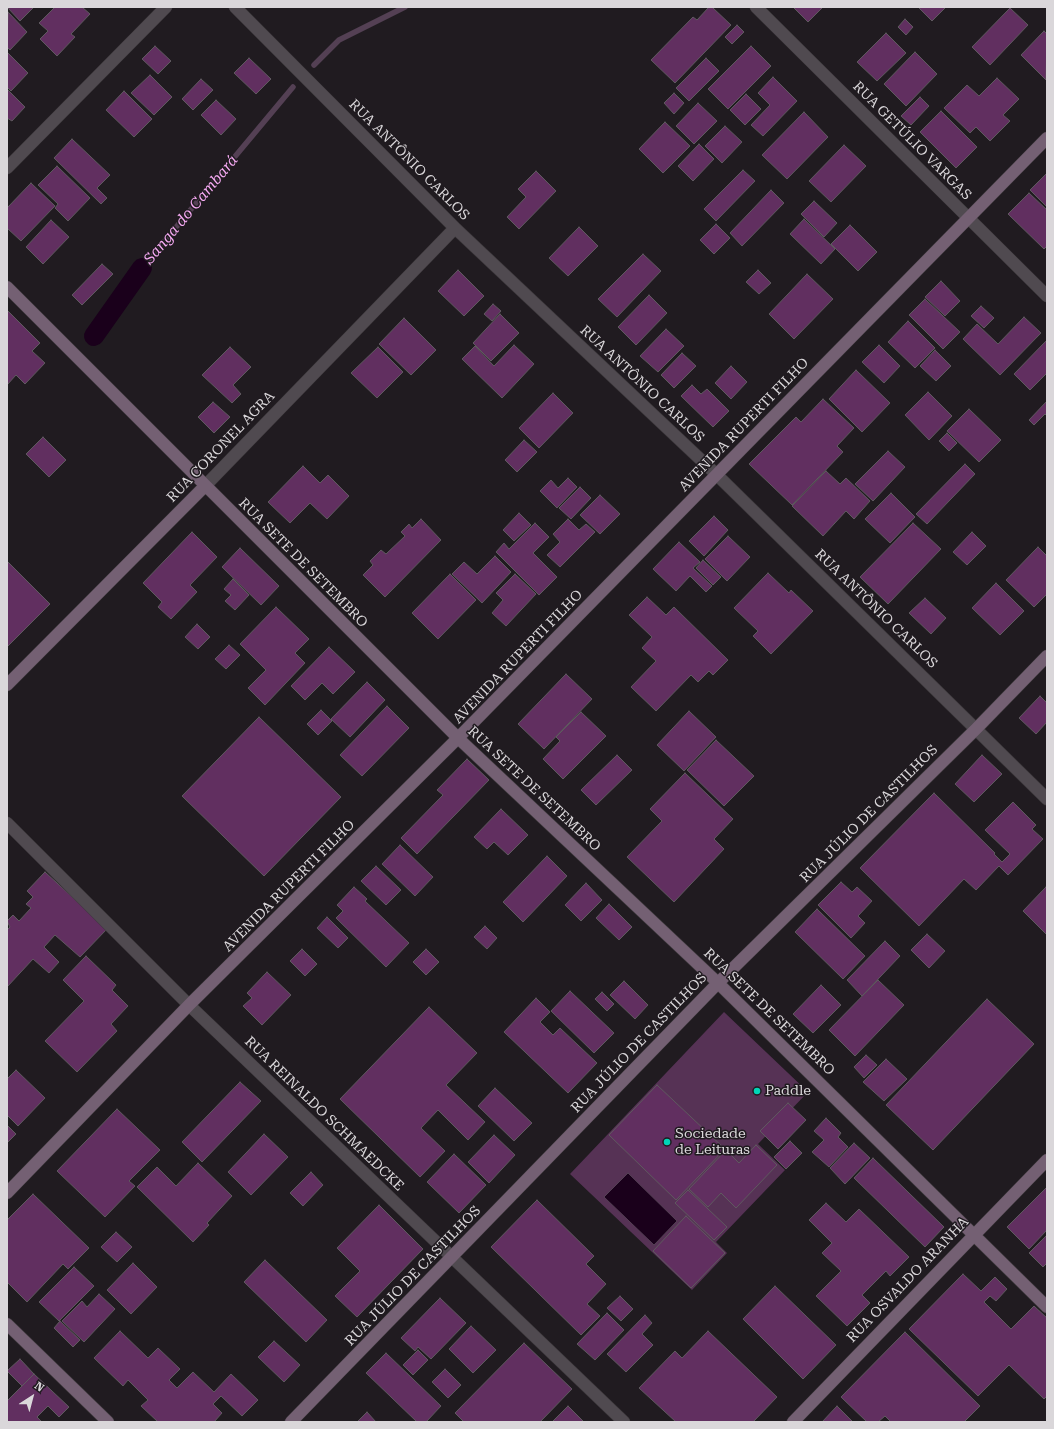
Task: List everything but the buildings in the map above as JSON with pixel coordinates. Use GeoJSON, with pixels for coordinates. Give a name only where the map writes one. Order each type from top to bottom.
{"type":"FeatureCollection","features":[{"type":"Feature","properties":{"kind":"street"},"geometry":{"type":"LineString","coordinates":[[7,168],[166,7]]}},
{"type":"Feature","properties":{"kind":"street","name":"RUA ANTÔNIO CARLOS"},"geometry":{"type":"LineString","coordinates":[[235,7],[455,228],[717,475],[1047,799]]}},
{"type":"Feature","properties":{"kind":"street","name":"RUA GETÚLIO VARGAS"},"geometry":{"type":"LineString","coordinates":[[756,7],[1047,296]]}},
{"type":"Feature","properties":{"kind":"street","name":"AVENIDA RUPERTI FILHO"},"geometry":{"type":"LineString","coordinates":[[7,1193],[189,1006],[458,738],[1047,138]]}},
{"type":"Feature","properties":{"kind":"street","name":"RUA CORONEL AGRA"},"geometry":{"type":"LineString","coordinates":[[7,685],[205,486],[455,228]]}},
{"type":"Feature","properties":{"kind":"street","name":"RUA SETE DE SETEMBRO"},"geometry":{"type":"LineString","coordinates":[[7,287],[458,738],[718,983],[974,1233],[1047,1307]]}},
{"type":"Feature","properties":{"kind":"street","name":"RUA JÚLIO DE CASTILHOS"},"geometry":{"type":"LineString","coordinates":[[291,1422],[718,983],[976,729],[1047,656]]}},
{"type":"Feature","properties":{"kind":"street","name":"RUA REINALDO SCHMAEDCKE"},"geometry":{"type":"LineString","coordinates":[[7,823],[189,1006],[624,1422]]}},
{"type":"Feature","properties":{"kind":"street","name":"RUA OSVALDO ARANHA"},"geometry":{"type":"LineString","coordinates":[[793,1422],[974,1233],[1047,1160]]}},
{"type":"Feature","properties":{"kind":"street"},"geometry":{"type":"LineString","coordinates":[[7,1324],[108,1422]]}},
{"type":"Feature","properties":{"kind":"shaded area"},"geometry":{"type":"Polygon","coordinates":[[[724,1012],[808,1092],[758,1144],[785,1170],[716,1242],[727,1253],[692,1290],[570,1174],[724,1012]]]}},
{"type":"Feature","properties":{"kind":"shaded area"},"geometry":{"type":"Polygon","coordinates":[[[628,1173],[677,1221],[654,1245],[604,1197],[628,1173]]]}},
{"type":"Feature","properties":{"kind":"waterway","name":"Sanga do Cambará"},"geometry":{"type":"LineString","coordinates":[[314,65],[339,40],[405,7]]}},
{"type":"Feature","properties":{"kind":"waterway","name":"Sanga do Cambará"},"geometry":{"type":"LineString","coordinates":[[142,268],[293,87]]}},
{"type":"Feature","properties":{"kind":"waterway","name":"Sanga do Cambará"},"geometry":{"type":"LineString","coordinates":[[94,336],[142,268]]}},
{"type":"Feature","properties":{"kind":"place","name":"Paddle"},"geometry":{"type":"Point","coordinates":[757,1091]}},
{"type":"Feature","properties":{"kind":"place","name":"Sociedade de Leituras"},"geometry":{"type":"Point","coordinates":[667,1142]}}]}
